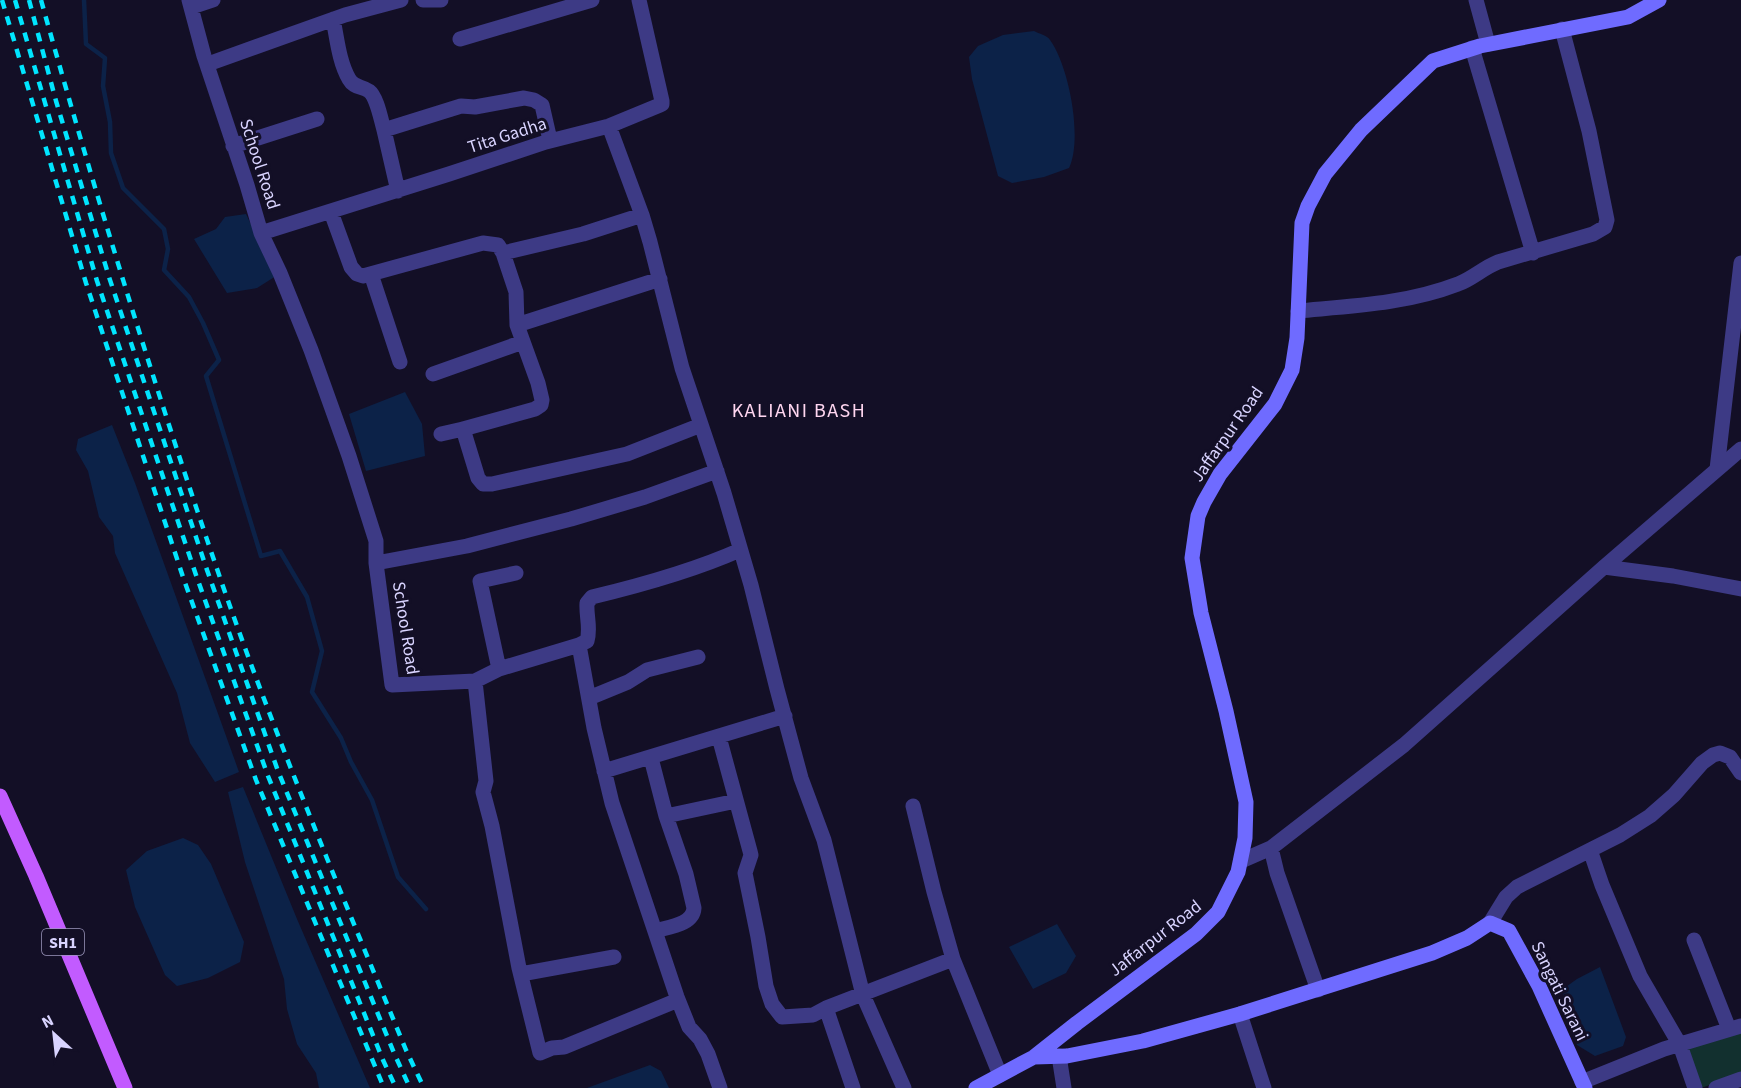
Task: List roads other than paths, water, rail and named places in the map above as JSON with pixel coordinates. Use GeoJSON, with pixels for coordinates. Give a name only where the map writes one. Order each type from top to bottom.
{"type":"FeatureCollection","features":[{"type":"Feature","properties":{"kind":"main road","name":"SH1"},"geometry":{"type":"LineString","coordinates":[[0,796],[125,1088]]}},
{"type":"Feature","properties":{"kind":"street"},"geometry":{"type":"LineString","coordinates":[[190,4],[213,0]]}},
{"type":"Feature","properties":{"kind":"street"},"geometry":{"type":"LineString","coordinates":[[208,64],[333,19],[401,0]]}},
{"type":"Feature","properties":{"kind":"street"},"geometry":{"type":"LineString","coordinates":[[423,0],[441,0]]}},
{"type":"Feature","properties":{"kind":"street"},"geometry":{"type":"LineString","coordinates":[[460,39],[568,3],[592,0]]}},
{"type":"Feature","properties":{"kind":"street","name":"Tita Gadha"},"geometry":{"type":"LineString","coordinates":[[261,233],[550,141],[609,126],[662,104],[639,0]]}},
{"type":"Feature","properties":{"kind":"street"},"geometry":{"type":"LineString","coordinates":[[1476,0],[1488,44]]}},
{"type":"Feature","properties":{"kind":"street","name":"Jaffarpur Road"},"geometry":{"type":"LineString","coordinates":[[988,1084],[1034,1057],[1205,926],[1218,912],[1238,872],[1245,838],[1246,802],[1201,613],[1192,558],[1198,516],[1204,502],[1220,474],[1275,404],[1292,370],[1297,338],[1302,223],[1325,174],[1361,130],[1433,62],[1488,44],[1628,17],[1659,0]]}},
{"type":"Feature","properties":{"kind":"street","name":"School Road"},"geometry":{"type":"LineString","coordinates":[[190,4],[261,233],[280,273],[306,339],[349,456],[376,541],[376,563],[392,685],[476,681]]}},
{"type":"Feature","properties":{"kind":"street"},"geometry":{"type":"LineString","coordinates":[[333,19],[349,79],[358,87],[368,90],[374,97],[398,190]]}},
{"type":"Feature","properties":{"kind":"street"},"geometry":{"type":"LineString","coordinates":[[1298,311],[1381,304],[1407,299],[1457,285],[1486,267],[1603,230],[1606,224],[1589,131],[1562,29]]}},
{"type":"Feature","properties":{"kind":"street"},"geometry":{"type":"LineString","coordinates":[[1472,48],[1533,253]]}},
{"type":"Feature","properties":{"kind":"street"},"geometry":{"type":"LineString","coordinates":[[384,130],[461,106],[475,107],[524,99],[534,100],[542,105],[550,141]]}},
{"type":"Feature","properties":{"kind":"street"},"geometry":{"type":"LineString","coordinates":[[233,146],[317,119]]}},
{"type":"Feature","properties":{"kind":"street"},"geometry":{"type":"LineString","coordinates":[[609,126],[642,215],[682,368],[717,471],[801,778],[824,840],[863,995],[904,1088]]}},
{"type":"Feature","properties":{"kind":"street"},"geometry":{"type":"LineString","coordinates":[[331,212],[351,267],[357,274],[363,276],[483,243],[498,245],[503,253],[516,292],[517,325],[538,383],[541,405],[535,409],[441,434]]}},
{"type":"Feature","properties":{"kind":"street"},"geometry":{"type":"LineString","coordinates":[[503,253],[583,234],[642,215]]}},
{"type":"Feature","properties":{"kind":"street"},"geometry":{"type":"LineString","coordinates":[[1718,469],[1741,263]]}},
{"type":"Feature","properties":{"kind":"street"},"geometry":{"type":"LineString","coordinates":[[371,274],[400,362]]}},
{"type":"Feature","properties":{"kind":"street"},"geometry":{"type":"LineString","coordinates":[[517,325],[660,279]]}},
{"type":"Feature","properties":{"kind":"street"},"geometry":{"type":"LineString","coordinates":[[433,374],[523,342]]}},
{"type":"Feature","properties":{"kind":"street"},"geometry":{"type":"LineString","coordinates":[[463,429],[478,478],[483,484],[492,484],[627,454],[701,425]]}},
{"type":"Feature","properties":{"kind":"street"},"geometry":{"type":"LineString","coordinates":[[1241,861],[1271,848],[1404,745],[1741,449]]}},
{"type":"Feature","properties":{"kind":"street"},"geometry":{"type":"LineString","coordinates":[[376,563],[467,546],[561,521],[645,497],[717,471]]}},
{"type":"Feature","properties":{"kind":"street"},"geometry":{"type":"LineString","coordinates":[[678,1000],[564,1047],[552,1048],[540,1053],[483,792],[486,781],[476,681],[499,669],[579,645],[588,640],[590,632],[586,612],[587,603],[592,597],[719,560],[740,550]]}},
{"type":"Feature","properties":{"kind":"street"},"geometry":{"type":"LineString","coordinates":[[1604,567],[1673,576],[1741,589]]}},
{"type":"Feature","properties":{"kind":"street"},"geometry":{"type":"LineString","coordinates":[[499,669],[480,581],[516,573]]}},
{"type":"Feature","properties":{"kind":"street"},"geometry":{"type":"LineString","coordinates":[[579,645],[612,803],[678,1000],[689,1027],[700,1039],[708,1054],[720,1088]]}},
{"type":"Feature","properties":{"kind":"street"},"geometry":{"type":"LineString","coordinates":[[589,698],[628,682],[647,670],[698,657]]}},
{"type":"Feature","properties":{"kind":"street"},"geometry":{"type":"LineString","coordinates":[[604,771],[785,716]]}},
{"type":"Feature","properties":{"kind":"street"},"geometry":{"type":"LineString","coordinates":[[719,737],[751,855],[745,873],[766,986],[772,1004],[782,1017],[813,1015],[953,959]]}},
{"type":"Feature","properties":{"kind":"street"},"geometry":{"type":"LineString","coordinates":[[1034,1057],[1067,1056],[1143,1041],[1240,1014],[1432,953],[1467,938],[1490,923],[1506,897],[1517,887],[1620,835],[1650,816],[1674,795],[1702,763],[1713,755],[1720,753],[1730,757],[1741,773]]}},
{"type":"Feature","properties":{"kind":"street"},"geometry":{"type":"LineString","coordinates":[[651,758],[694,908],[694,914],[685,922],[655,931]]}},
{"type":"Feature","properties":{"kind":"street"},"geometry":{"type":"LineString","coordinates":[[666,816],[736,801]]}},
{"type":"Feature","properties":{"kind":"street"},"geometry":{"type":"LineString","coordinates":[[913,806],[934,892],[988,1084]]}},
{"type":"Feature","properties":{"kind":"street"},"geometry":{"type":"LineString","coordinates":[[1271,848],[1277,873],[1318,990]]}},
{"type":"Feature","properties":{"kind":"street"},"geometry":{"type":"LineString","coordinates":[[1590,850],[1640,976],[1680,1045],[1695,1088]]}},
{"type":"Feature","properties":{"kind":"street","name":"Sangati Sarani"},"geometry":{"type":"LineString","coordinates":[[1490,923],[1509,931],[1539,986],[1583,1085]]}},
{"type":"Feature","properties":{"kind":"street"},"geometry":{"type":"LineString","coordinates":[[1583,1085],[1664,1049],[1735,1028],[1694,940]]}},
{"type":"Feature","properties":{"kind":"street"},"geometry":{"type":"LineString","coordinates":[[521,974],[614,957]]}},
{"type":"Feature","properties":{"kind":"street"},"geometry":{"type":"LineString","coordinates":[[826,1008],[853,1088]]}},
{"type":"Feature","properties":{"kind":"street"},"geometry":{"type":"LineString","coordinates":[[1240,1014],[1264,1088]]}},
{"type":"Feature","properties":{"kind":"street"},"geometry":{"type":"LineString","coordinates":[[1059,1056],[1064,1088]]}},
{"type":"Feature","properties":{"kind":"street"},"geometry":{"type":"LineString","coordinates":[[1716,1088],[1741,1079]]}},
{"type":"Feature","properties":{"kind":"water"},"geometry":{"type":"Polygon","coordinates":[[[1034,31],[1049,38],[1063,67],[1072,103],[1075,139],[1073,155],[1069,168],[1044,177],[1012,183],[998,176],[972,79],[969,57],[978,46],[1003,35],[1034,31]]]}},
{"type":"Feature","properties":{"kind":"water"},"geometry":{"type":"Polygon","coordinates":[[[246,214],[276,276],[257,288],[227,293],[194,239],[216,229],[225,217],[246,214]]]}},
{"type":"Feature","properties":{"kind":"water"},"geometry":{"type":"Polygon","coordinates":[[[405,392],[422,424],[425,456],[366,471],[349,414],[405,392]]]}},
{"type":"Feature","properties":{"kind":"water"},"geometry":{"type":"Polygon","coordinates":[[[112,425],[239,772],[215,782],[190,743],[177,693],[115,553],[113,536],[99,517],[88,471],[76,450],[78,439],[112,425]]]}},
{"type":"Feature","properties":{"kind":"water"},"geometry":{"type":"Polygon","coordinates":[[[243,787],[370,1088],[319,1088],[316,1073],[297,1044],[287,1009],[284,979],[245,862],[228,792],[243,787]]]}},
{"type":"Feature","properties":{"kind":"water"},"geometry":{"type":"Polygon","coordinates":[[[183,838],[198,845],[211,864],[244,942],[240,962],[208,978],[177,986],[165,975],[135,907],[126,870],[147,851],[183,838]]]}},
{"type":"Feature","properties":{"kind":"water"},"geometry":{"type":"Polygon","coordinates":[[[1057,924],[1076,956],[1066,973],[1033,989],[1009,947],[1057,924]]]}},
{"type":"Feature","properties":{"kind":"water"},"geometry":{"type":"Polygon","coordinates":[[[1600,967],[1626,1037],[1623,1046],[1595,1056],[1577,1045],[1563,1015],[1563,989],[1600,967]]]}},
{"type":"Feature","properties":{"kind":"water"},"geometry":{"type":"Polygon","coordinates":[[[650,1065],[661,1071],[669,1088],[587,1088],[650,1065]]]}},
{"type":"Feature","properties":{"kind":"waterway"},"geometry":{"type":"LineString","coordinates":[[84,0],[86,44],[105,58],[103,86],[110,122],[111,153],[123,188],[164,229],[168,249],[164,270],[189,297],[219,360],[206,376],[261,556],[280,551],[307,597],[322,651],[312,692],[341,738],[372,800],[398,877],[426,909]]}},
{"type":"Feature","properties":{"kind":"railway"},"geometry":{"type":"LineString","coordinates":[[2,0],[86,283],[184,580],[256,780],[384,1088]]}},
{"type":"Feature","properties":{"kind":"railway"},"geometry":{"type":"LineString","coordinates":[[15,0],[97,281],[196,575],[268,776],[396,1088]]}},
{"type":"Feature","properties":{"kind":"railway"},"geometry":{"type":"LineString","coordinates":[[29,0],[56,101],[109,277],[207,570],[278,771],[410,1088]]}},
{"type":"Feature","properties":{"kind":"railway"},"geometry":{"type":"LineString","coordinates":[[41,0],[146,355],[238,627],[283,749],[406,1050],[424,1088]]}},
{"type":"Feature","properties":{"kind":"district","name":"KALIANI BASH"},"geometry":{"type":"Point","coordinates":[799,410]}}]}
